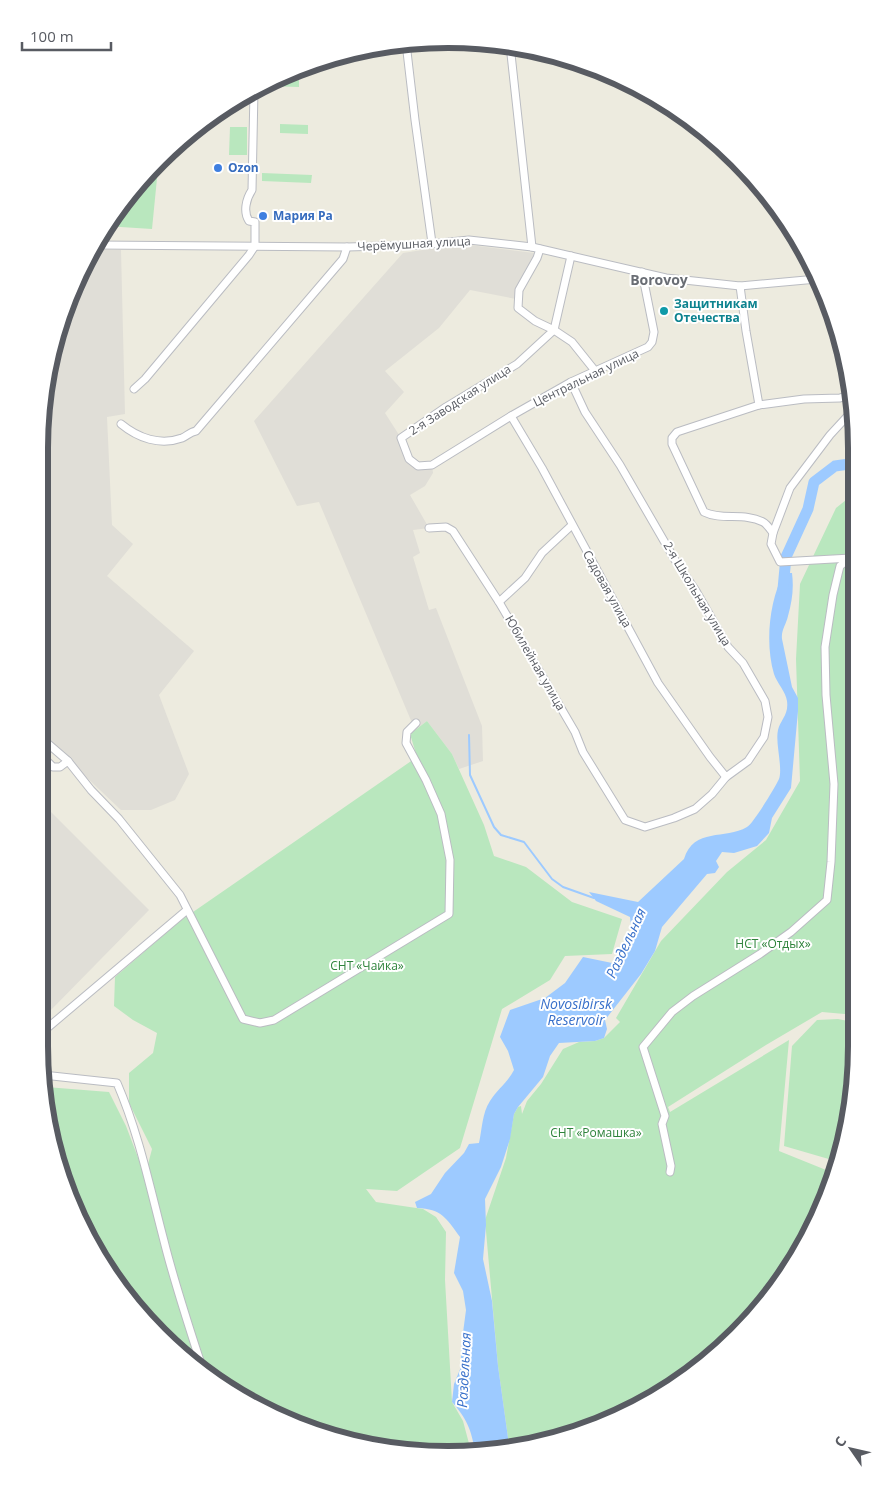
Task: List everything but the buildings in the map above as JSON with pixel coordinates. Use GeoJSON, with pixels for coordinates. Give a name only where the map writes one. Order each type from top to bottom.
{"type":"FeatureCollection","features":[{"type":"Feature","properties":{"kind":"street"},"geometry":{"type":"LineString","coordinates":[[407,50],[432,244]]}},
{"type":"Feature","properties":{"kind":"street"},"geometry":{"type":"LineString","coordinates":[[511,53],[537,258],[518,290],[518,308],[572,342],[596,372]]}},
{"type":"Feature","properties":{"kind":"street"},"geometry":{"type":"LineString","coordinates":[[134,389],[169,350],[255,246],[255,222],[248,221],[246,218],[247,198],[252,190],[254,98]]}},
{"type":"Feature","properties":{"kind":"street","name":"Черёмушная улица"},"geometry":{"type":"LineString","coordinates":[[103,245],[347,247],[432,244],[469,240],[536,248],[677,279],[740,286],[811,279]]}},
{"type":"Feature","properties":{"kind":"street"},"geometry":{"type":"LineString","coordinates":[[121,424],[131,433],[153,441],[182,438],[189,432],[196,431],[343,259],[347,247]]}},
{"type":"Feature","properties":{"kind":"street"},"geometry":{"type":"LineString","coordinates":[[554,330],[571,256]]}},
{"type":"Feature","properties":{"kind":"street","name":"Центральная улица"},"geometry":{"type":"LineString","coordinates":[[432,465],[511,416],[571,382],[648,348],[652,342],[654,332],[642,272]]}},
{"type":"Feature","properties":{"kind":"street"},"geometry":{"type":"LineString","coordinates":[[740,286],[759,405]]}},
{"type":"Feature","properties":{"kind":"street","name":"2-я Заводская улица"},"geometry":{"type":"LineString","coordinates":[[432,465],[418,466],[408,459],[401,438],[446,407],[517,364],[554,330]]}},
{"type":"Feature","properties":{"kind":"street","name":"2-я Школьная улица"},"geometry":{"type":"LineString","coordinates":[[571,382],[585,412],[620,465],[675,560],[696,591],[728,647],[742,663],[765,701],[768,717],[764,737],[748,761],[726,777],[712,794],[695,809],[645,827],[625,820]]}},
{"type":"Feature","properties":{"kind":"street"},"geometry":{"type":"LineString","coordinates":[[773,533],[764,522],[745,516],[711,515],[704,512],[672,444],[672,438],[677,432],[759,405],[845,396]]}},
{"type":"Feature","properties":{"kind":"street","name":"Садовая улица"},"geometry":{"type":"LineString","coordinates":[[511,416],[542,468],[658,683],[726,777]]}},
{"type":"Feature","properties":{"kind":"street"},"geometry":{"type":"LineString","coordinates":[[847,416],[830,435],[790,488],[773,533],[772,544],[780,562],[800,562],[848,557]]}},
{"type":"Feature","properties":{"kind":"street"},"geometry":{"type":"LineString","coordinates":[[499,602],[525,578],[542,553],[572,525]]}},
{"type":"Feature","properties":{"kind":"street","name":"Юбилейная улица"},"geometry":{"type":"LineString","coordinates":[[429,528],[446,527],[453,531],[499,602],[575,732],[583,752],[625,820]]}},
{"type":"Feature","properties":{"kind":"street"},"geometry":{"type":"LineString","coordinates":[[670,1172],[672,1166],[662,1124],[665,1116],[644,1047],[672,1012],[693,996],[791,932],[827,900],[831,862],[834,784],[826,695],[825,647],[833,595],[840,566],[848,560]]}},
{"type":"Feature","properties":{"kind":"street"},"geometry":{"type":"LineString","coordinates":[[48,744],[68,761],[91,790],[132,834],[180,895],[244,1019],[260,1023],[274,1020],[449,914],[450,860],[441,814],[426,780],[406,743],[407,732],[416,723]]}},
{"type":"Feature","properties":{"kind":"street"},"geometry":{"type":"LineString","coordinates":[[48,762],[53,767],[60,767],[68,761]]}},
{"type":"Feature","properties":{"kind":"street"},"geometry":{"type":"LineString","coordinates":[[48,1027],[187,910]]}},
{"type":"Feature","properties":{"kind":"street"},"geometry":{"type":"LineString","coordinates":[[48,1075],[117,1083],[128,1106],[149,1178],[179,1296],[200,1361]]}},
{"type":"Feature","properties":{"kind":"shaded area"},"geometry":{"type":"Polygon","coordinates":[[[461,244],[534,253],[521,300],[470,290],[439,328],[385,371],[404,392],[385,413],[401,438],[408,459],[418,466],[432,465],[433,473],[425,486],[410,495],[429,528],[413,530],[420,553],[413,557],[429,610],[436,608],[482,726],[483,761],[459,769],[452,754],[427,721],[415,730],[319,502],[297,506],[254,421],[403,253],[461,244]]]}},
{"type":"Feature","properties":{"kind":"shaded area"},"geometry":{"type":"Polygon","coordinates":[[[100,250],[121,250],[125,414],[107,417],[112,525],[133,544],[107,576],[194,651],[159,695],[189,774],[175,800],[151,810],[121,810],[48,741],[48,422],[55,370],[61,344],[78,295],[100,250]]]}},
{"type":"Feature","properties":{"kind":"shaded area"},"geometry":{"type":"Polygon","coordinates":[[[48,809],[149,910],[48,1013],[48,809]]]}},
{"type":"Feature","properties":{"kind":"green space"},"geometry":{"type":"Polygon","coordinates":[[[291,80],[299,80],[299,87],[277,86],[291,80]]]}},
{"type":"Feature","properties":{"kind":"green space"},"geometry":{"type":"Polygon","coordinates":[[[280,124],[308,125],[308,134],[280,133],[280,124]]]}},
{"type":"Feature","properties":{"kind":"green space"},"geometry":{"type":"Polygon","coordinates":[[[230,127],[247,127],[247,155],[229,155],[230,127]]]}},
{"type":"Feature","properties":{"kind":"green space"},"geometry":{"type":"Polygon","coordinates":[[[158,173],[152,229],[114,227],[130,204],[158,173]]]}},
{"type":"Feature","properties":{"kind":"green space"},"geometry":{"type":"Polygon","coordinates":[[[262,173],[312,175],[311,183],[262,181],[262,173]]]}},
{"type":"Feature","properties":{"kind":"green space"},"geometry":{"type":"Polygon","coordinates":[[[848,498],[848,1014],[822,1012],[668,1107],[670,1112],[789,1040],[779,1151],[828,1171],[827,1175],[818,1199],[795,1246],[766,1290],[731,1329],[692,1364],[648,1393],[601,1416],[552,1433],[509,1442],[498,1366],[485,1220],[506,1158],[514,1114],[518,1107],[521,1106],[522,1114],[527,1101],[541,1084],[563,1049],[579,1042],[595,1041],[604,1038],[620,1022],[616,1018],[661,941],[727,872],[766,840],[800,781],[796,659],[800,584],[836,508],[848,498]]]}},
{"type":"Feature","properties":{"kind":"green space","name":"СНТ «Чайка»"},"geometry":{"type":"Polygon","coordinates":[[[427,721],[452,754],[484,825],[494,856],[526,867],[572,902],[622,919],[612,954],[565,956],[550,980],[502,1009],[460,1148],[397,1191],[366,1189],[376,1202],[423,1209],[436,1217],[446,1232],[445,1280],[452,1402],[463,1421],[470,1446],[422,1446],[396,1443],[344,1433],[319,1425],[295,1416],[248,1393],[204,1364],[184,1347],[130,1290],[115,1269],[89,1223],[78,1199],[61,1150],[50,1087],[109,1092],[126,1126],[145,1176],[152,1149],[129,1103],[129,1073],[153,1053],[157,1033],[133,1020],[114,1006],[115,977],[180,921],[417,757],[410,734],[427,721]]]}},
{"type":"Feature","properties":{"kind":"green space"},"geometry":{"type":"Polygon","coordinates":[[[838,1019],[848,1021],[848,1072],[845,1098],[832,1160],[784,1146],[792,1046],[817,1020],[838,1019]]]}},
{"type":"Feature","properties":{"kind":"water","name":"Novosibirsk Reservoir"},"geometry":{"type":"Polygon","coordinates":[[[784,573],[792,573],[793,590],[791,605],[782,633],[792,687],[798,698],[791,788],[772,818],[769,833],[757,846],[734,853],[722,852],[716,861],[719,867],[715,873],[707,874],[662,927],[655,951],[641,974],[605,1020],[607,1029],[604,1038],[595,1041],[559,1043],[550,1056],[543,1077],[514,1114],[510,1139],[501,1167],[485,1199],[486,1225],[483,1259],[492,1301],[498,1366],[509,1442],[474,1446],[468,1425],[452,1402],[454,1384],[461,1367],[461,1348],[466,1310],[463,1291],[454,1273],[460,1237],[443,1216],[432,1210],[417,1208],[415,1202],[431,1194],[445,1173],[464,1153],[469,1144],[479,1143],[487,1106],[514,1070],[508,1051],[500,1037],[510,1010],[545,998],[565,983],[583,957],[617,964],[623,946],[633,943],[630,917],[596,901],[589,892],[638,902],[684,859],[695,842],[703,838],[738,831],[747,827],[774,789],[780,774],[777,735],[786,714],[787,706],[785,694],[774,674],[769,636],[772,609],[784,573]]]}},
{"type":"Feature","properties":{"kind":"waterway","name":"Раздельная"},"geometry":{"type":"LineString","coordinates":[[783,589],[786,557],[808,509],[814,482],[835,466],[848,464]]}},
{"type":"Feature","properties":{"kind":"waterway"},"geometry":{"type":"LineString","coordinates":[[469,735],[470,775],[494,827],[501,835],[524,842],[552,879],[563,887],[594,898]]}},
{"type":"Feature","properties":{"kind":"place","name":"Ozon"},"geometry":{"type":"Point","coordinates":[218,168]}},
{"type":"Feature","properties":{"kind":"place","name":"Мария Ра"},"geometry":{"type":"Point","coordinates":[263,216]}},
{"type":"Feature","properties":{"kind":"place","name":"Защитникам Отечества"},"geometry":{"type":"Point","coordinates":[664,311]}},
{"type":"Feature","properties":{"kind":"district","name":"Borovoy"},"geometry":{"type":"Point","coordinates":[659,280]}},
{"type":"Feature","properties":{"kind":"park label","name":"НСТ «Отдых»"},"geometry":{"type":"Point","coordinates":[773,944]}},
{"type":"Feature","properties":{"kind":"park label","name":"СНТ «Ромашка»"},"geometry":{"type":"Point","coordinates":[596,1133]}}]}
